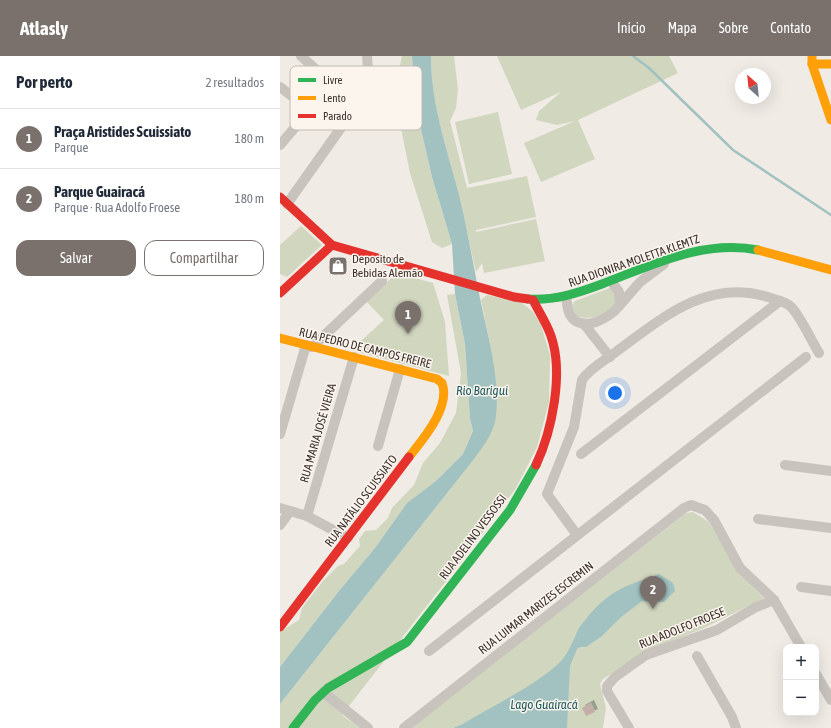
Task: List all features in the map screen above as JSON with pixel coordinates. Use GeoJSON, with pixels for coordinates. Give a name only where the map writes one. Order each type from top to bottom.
{"type":"FeatureCollection","features":[{"type":"Feature","properties":{"kind":"street"},"geometry":{"type":"LineString","coordinates":[[301,56],[312,66]]}},
{"type":"Feature","properties":{"kind":"street"},"geometry":{"type":"LineString","coordinates":[[367,56],[368,66]]}},
{"type":"Feature","properties":{"kind":"street"},"geometry":{"type":"LineString","coordinates":[[831,64],[812,60],[831,120]]}},
{"type":"Feature","properties":{"kind":"street"},"geometry":{"type":"LineString","coordinates":[[280,87],[290,95]]}},
{"type":"Feature","properties":{"kind":"street"},"geometry":{"type":"LineString","coordinates":[[282,140],[291,130]]}},
{"type":"Feature","properties":{"kind":"street"},"geometry":{"type":"LineString","coordinates":[[280,293],[332,245],[283,200],[337,130]]}},
{"type":"Feature","properties":{"kind":"street","name":"RUA DIONIRA MOLETTA KLEMTZ"},"geometry":{"type":"LineString","coordinates":[[332,245],[490,291],[533,300],[549,300],[566,296],[672,258],[705,249],[739,247],[768,252],[831,270]]}},
{"type":"Feature","properties":{"kind":"street"},"geometry":{"type":"LineString","coordinates":[[584,324],[605,318],[620,305],[640,282],[672,258]]}},
{"type":"Feature","properties":{"kind":"street"},"geometry":{"type":"LineString","coordinates":[[280,279],[290,284]]}},
{"type":"Feature","properties":{"kind":"street"},"geometry":{"type":"LineString","coordinates":[[280,434],[309,346],[382,280]]}},
{"type":"Feature","properties":{"kind":"street"},"geometry":{"type":"LineString","coordinates":[[611,281],[619,292],[620,305]]}},
{"type":"Feature","properties":{"kind":"street"},"geometry":{"type":"LineString","coordinates":[[578,535],[547,494],[574,427],[582,380],[665,315],[695,301],[734,292],[753,293],[780,301],[792,307],[819,353]]}},
{"type":"Feature","properties":{"kind":"street"},"geometry":{"type":"LineString","coordinates":[[566,296],[571,316],[574,320],[584,324],[610,357]]}},
{"type":"Feature","properties":{"kind":"street","name":"RUA ADELINO VESSOSSI"},"geometry":{"type":"LineString","coordinates":[[293,728],[323,692],[334,684],[408,642],[510,510],[531,476],[541,455],[549,428],[554,404],[556,371],[551,336],[533,300]]}},
{"type":"Feature","properties":{"kind":"street"},"geometry":{"type":"LineString","coordinates":[[581,454],[780,301]]}},
{"type":"Feature","properties":{"kind":"street","name":"RUA PEDRO DE CAMPOS FREIRE"},"geometry":{"type":"LineString","coordinates":[[280,338],[437,378],[443,382]]}},
{"type":"Feature","properties":{"kind":"street","name":"RUA MARIA JOSÉ VIEIRA"},"geometry":{"type":"LineString","coordinates":[[307,516],[354,357]]}},
{"type":"Feature","properties":{"kind":"street"},"geometry":{"type":"LineString","coordinates":[[429,651],[806,357]]}},
{"type":"Feature","properties":{"kind":"street"},"geometry":{"type":"LineString","coordinates":[[378,446],[400,369]]}},
{"type":"Feature","properties":{"kind":"street","name":"RUA NATÁLIO SCUISSIATO"},"geometry":{"type":"LineString","coordinates":[[280,627],[433,424],[441,406],[444,390],[443,382]]}},
{"type":"Feature","properties":{"kind":"street"},"geometry":{"type":"LineString","coordinates":[[785,465],[831,471]]}},
{"type":"Feature","properties":{"kind":"street","name":"RUA LUIMAR MARIZES ESCREMIN"},"geometry":{"type":"LineString","coordinates":[[404,728],[684,508],[695,505],[709,514],[719,528],[740,568],[774,600]]}},
{"type":"Feature","properties":{"kind":"street"},"geometry":{"type":"LineString","coordinates":[[280,526],[285,509],[307,516],[348,538]]}},
{"type":"Feature","properties":{"kind":"street"},"geometry":{"type":"LineString","coordinates":[[758,519],[831,528]]}},
{"type":"Feature","properties":{"kind":"street"},"geometry":{"type":"LineString","coordinates":[[801,587],[831,591]]}},
{"type":"Feature","properties":{"kind":"street"},"geometry":{"type":"LineString","coordinates":[[774,600],[799,644]]}},
{"type":"Feature","properties":{"kind":"street","name":"RUA ADOLFO FROESE"},"geometry":{"type":"LineString","coordinates":[[629,728],[607,689],[615,677],[646,655],[716,630],[752,609],[774,600]]}},
{"type":"Feature","properties":{"kind":"street"},"geometry":{"type":"LineString","coordinates":[[697,656],[732,717],[736,728]]}},
{"type":"Feature","properties":{"kind":"street"},"geometry":{"type":"LineString","coordinates":[[819,679],[831,700]]}},
{"type":"Feature","properties":{"kind":"street"},"geometry":{"type":"LineString","coordinates":[[323,692],[368,728]]}},
{"type":"Feature","properties":{"kind":"street"},"geometry":{"type":"LineString","coordinates":[[732,717],[743,728]]}},
{"type":"Feature","properties":{"kind":"green space"},"geometry":{"type":"Polygon","coordinates":[[[402,56],[412,56],[413,66],[400,66],[402,56]]]}},
{"type":"Feature","properties":{"kind":"green space"},"geometry":{"type":"Polygon","coordinates":[[[431,56],[454,56],[458,89],[456,108],[450,121],[467,188],[527,176],[536,217],[476,230],[476,232],[536,219],[545,261],[484,273],[482,263],[476,272],[437,109],[431,56]]]}},
{"type":"Feature","properties":{"kind":"green space"},"geometry":{"type":"Polygon","coordinates":[[[497,56],[669,56],[678,73],[578,120],[595,159],[541,182],[524,143],[575,121],[557,125],[536,120],[539,111],[561,92],[521,110],[497,56]]]}},
{"type":"Feature","properties":{"kind":"green space"},"geometry":{"type":"Polygon","coordinates":[[[498,112],[512,174],[469,184],[455,122],[498,112]]]}},
{"type":"Feature","properties":{"kind":"green space"},"geometry":{"type":"Polygon","coordinates":[[[401,130],[421,130],[432,177],[452,244],[442,248],[432,242],[410,173],[401,130]]]}},
{"type":"Feature","properties":{"kind":"green space"},"geometry":{"type":"Polygon","coordinates":[[[301,226],[322,245],[287,277],[280,274],[280,245],[301,226]]]}},
{"type":"Feature","properties":{"kind":"green space"},"geometry":{"type":"Polygon","coordinates":[[[397,273],[433,283],[445,322],[449,376],[351,350],[384,320],[366,301],[397,273]]]}},
{"type":"Feature","properties":{"kind":"green space"},"geometry":{"type":"Polygon","coordinates":[[[610,288],[614,291],[616,305],[612,309],[591,318],[575,315],[572,305],[575,301],[610,288]]]}},
{"type":"Feature","properties":{"kind":"green space"},"geometry":{"type":"Polygon","coordinates":[[[455,294],[465,344],[470,419],[473,431],[463,454],[436,481],[407,503],[375,548],[339,591],[280,667],[280,632],[299,620],[302,608],[323,581],[338,566],[344,564],[360,546],[359,539],[365,531],[376,530],[388,518],[392,508],[414,485],[423,463],[440,443],[456,413],[461,373],[447,295],[455,294]]]}},
{"type":"Feature","properties":{"kind":"green space"},"geometry":{"type":"Polygon","coordinates":[[[487,295],[522,303],[532,311],[540,322],[550,355],[549,402],[537,447],[516,488],[464,558],[342,715],[360,728],[280,728],[280,704],[463,473],[496,402],[490,344],[481,300],[487,295]]]}},
{"type":"Feature","properties":{"kind":"green space"},"geometry":{"type":"Polygon","coordinates":[[[693,512],[709,522],[738,573],[764,598],[704,628],[649,650],[603,679],[600,684],[606,708],[603,728],[411,728],[686,513],[693,512]]]}},
{"type":"Feature","properties":{"kind":"water","name":"Rio Barigui"},"geometry":{"type":"Polygon","coordinates":[[[412,56],[431,56],[437,109],[463,210],[492,355],[497,397],[495,422],[486,443],[477,455],[280,704],[280,667],[339,591],[375,548],[407,503],[436,481],[463,454],[473,431],[470,419],[465,344],[455,294],[452,244],[432,177],[421,130],[422,66],[413,66],[412,56]]]}},
{"type":"Feature","properties":{"kind":"water","name":"Lago Guairacá"},"geometry":{"type":"Polygon","coordinates":[[[659,574],[673,583],[675,591],[664,602],[642,601],[620,618],[602,636],[586,647],[580,647],[577,649],[570,666],[567,728],[453,728],[463,724],[512,696],[536,681],[558,664],[570,648],[580,626],[605,599],[629,585],[659,574]]]}},
{"type":"Feature","properties":{"kind":"building"},"geometry":{"type":"Polygon","coordinates":[[[336,259],[344,268],[336,276],[328,267],[336,259]]]}},
{"type":"Feature","properties":{"kind":"building"},"geometry":{"type":"Polygon","coordinates":[[[591,703],[595,712],[586,716],[582,708],[591,703]]]}},
{"type":"Feature","properties":{"kind":"waterway"},"geometry":{"type":"LineString","coordinates":[[633,56],[649,68],[733,150],[831,215]]}},
{"type":"Feature","properties":{"kind":"traffic: fast"},"geometry":{"type":"LineString","coordinates":[[528,299],[557,298],[575,293],[659,262],[698,251],[718,248],[758,250]]}},
{"type":"Feature","properties":{"kind":"traffic: fast"},"geometry":{"type":"LineString","coordinates":[[293,728],[315,700],[328,688],[407,642],[510,510],[536,465]]}},
{"type":"Feature","properties":{"kind":"traffic: slow"},"geometry":{"type":"LineString","coordinates":[[812,56],[812,64],[831,120]]}},
{"type":"Feature","properties":{"kind":"traffic: slow"},"geometry":{"type":"LineString","coordinates":[[812,64],[831,64]]}},
{"type":"Feature","properties":{"kind":"traffic: slow"},"geometry":{"type":"LineString","coordinates":[[758,250],[831,270]]}},
{"type":"Feature","properties":{"kind":"traffic: slow"},"geometry":{"type":"LineString","coordinates":[[280,338],[437,379],[442,383],[444,392],[443,402],[439,412],[428,432],[409,457]]}},
{"type":"Feature","properties":{"kind":"traffic: jam"},"geometry":{"type":"LineString","coordinates":[[280,197],[332,245],[514,297],[528,299]]}},
{"type":"Feature","properties":{"kind":"traffic: jam"},"geometry":{"type":"LineString","coordinates":[[280,293],[332,245]]}},
{"type":"Feature","properties":{"kind":"traffic: jam"},"geometry":{"type":"LineString","coordinates":[[533,300],[551,336],[555,351],[556,367],[556,384],[551,419],[547,436],[536,465]]}},
{"type":"Feature","properties":{"kind":"traffic: jam"},"geometry":{"type":"LineString","coordinates":[[280,627],[409,457]]}},
{"type":"Feature","properties":{"kind":"place","name":"Deposito de Bebidas Alemão"},"geometry":{"type":"Point","coordinates":[338,266]}},
{"type":"Feature","properties":{"kind":"place","name":"Praça Aristides Scuissiato"},"geometry":{"type":"Point","coordinates":[408,334]}},
{"type":"Feature","properties":{"kind":"place","name":"Parque Guairacá"},"geometry":{"type":"Point","coordinates":[653,609]}}]}
